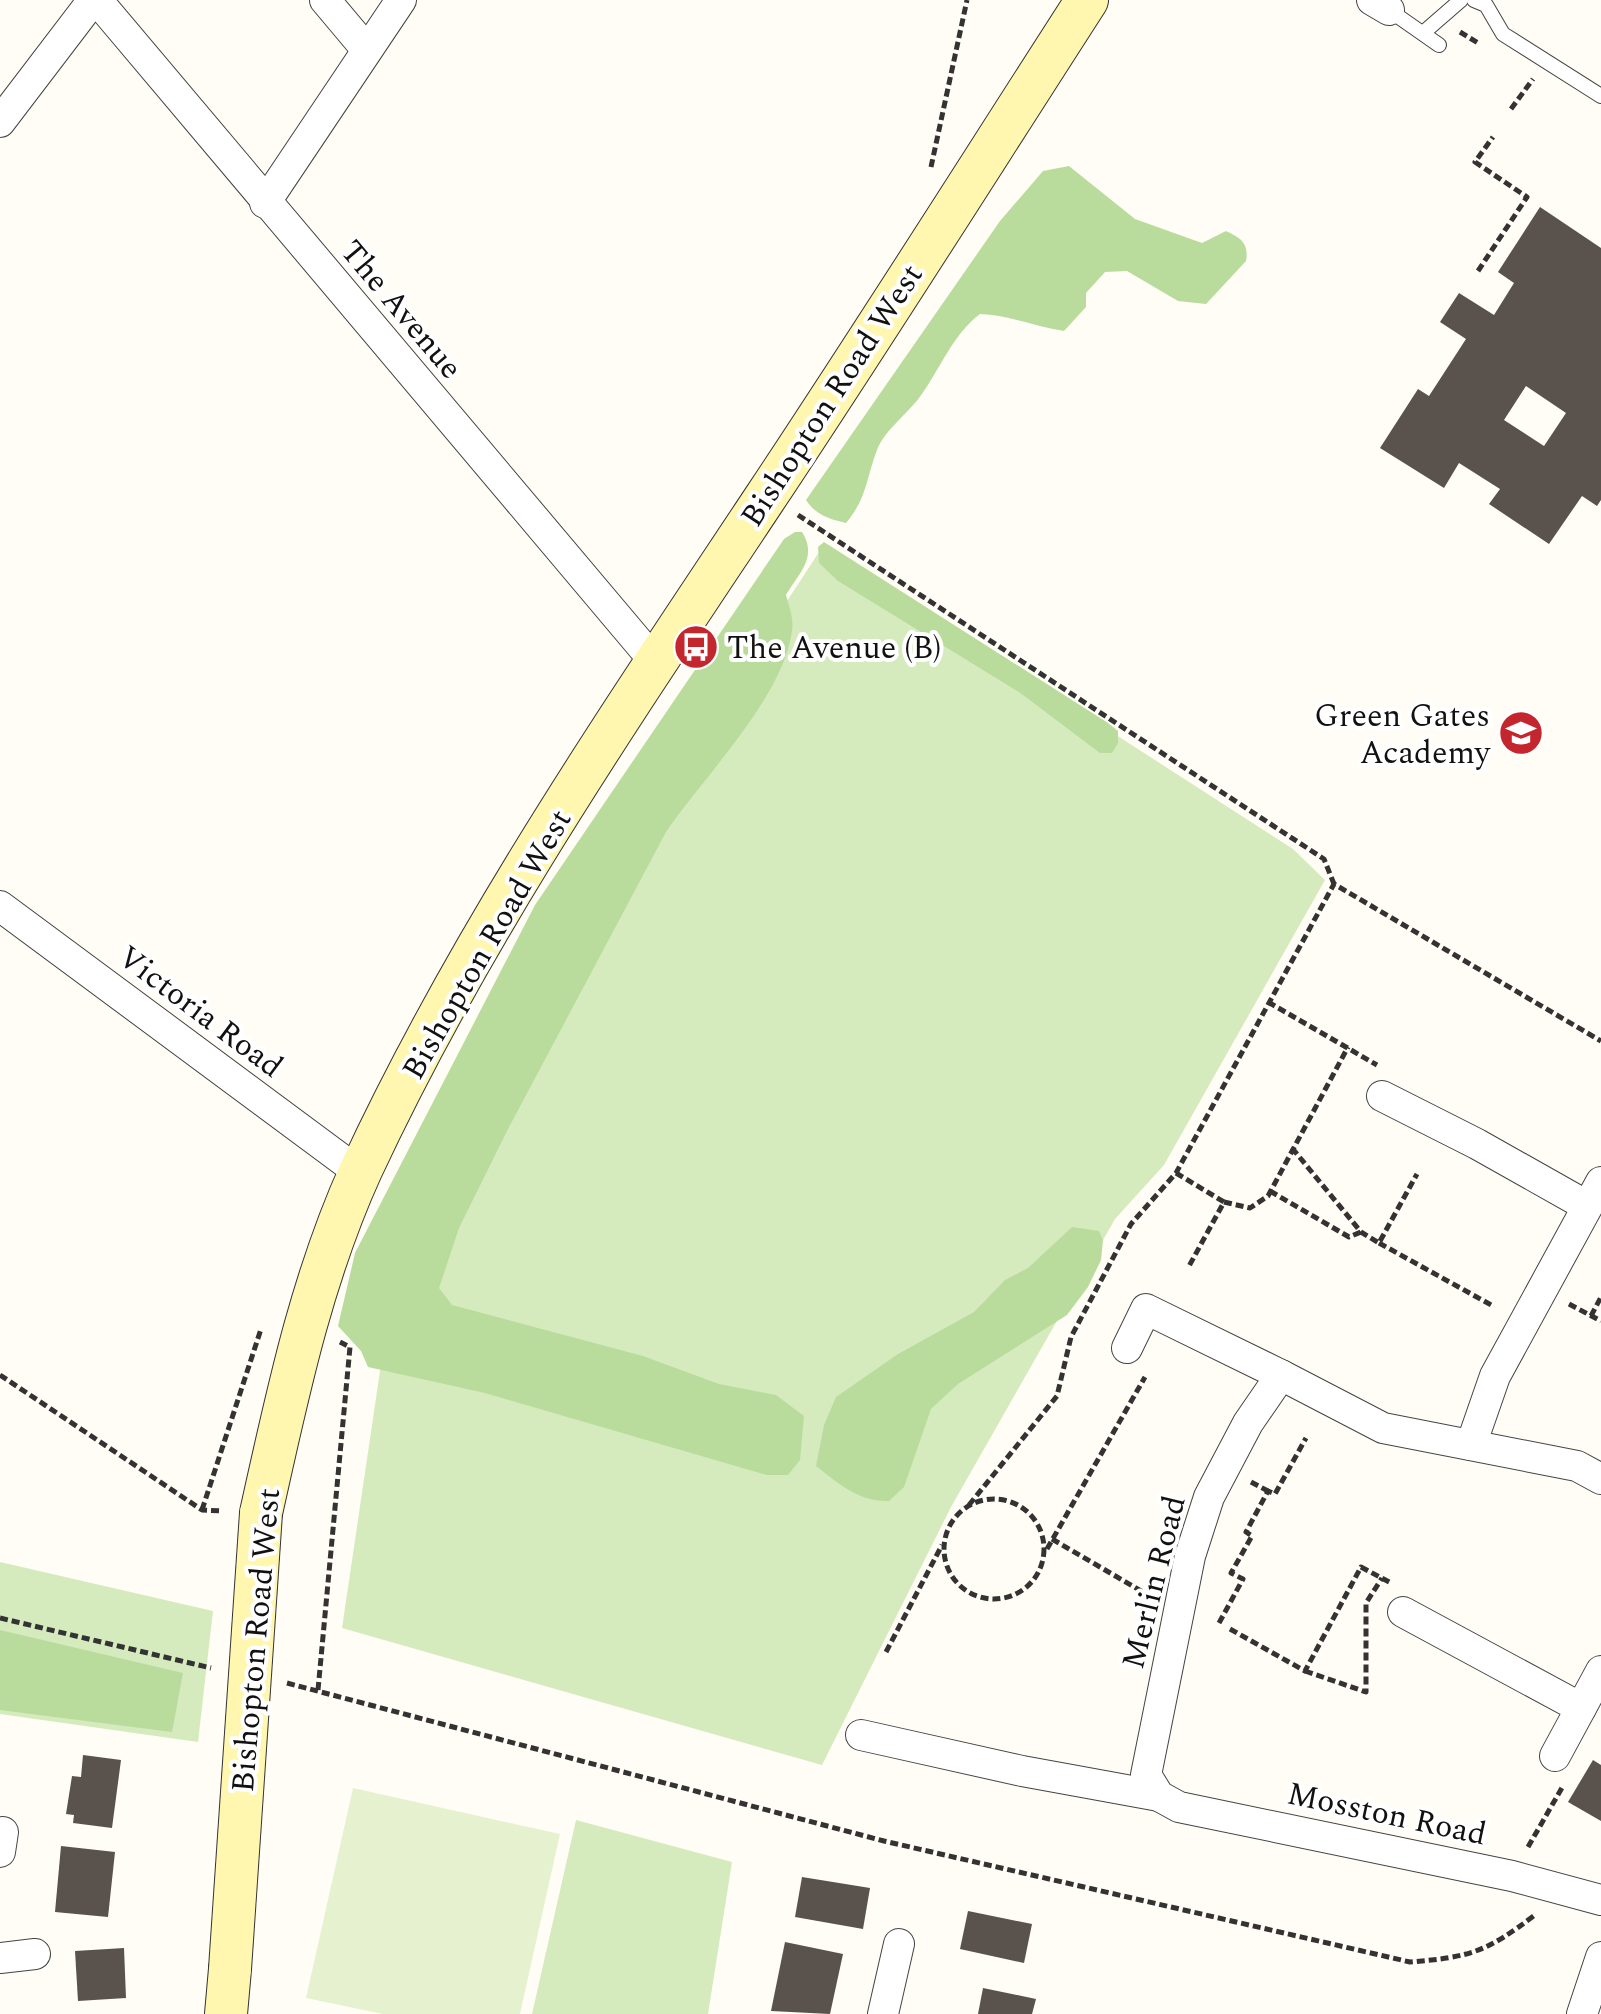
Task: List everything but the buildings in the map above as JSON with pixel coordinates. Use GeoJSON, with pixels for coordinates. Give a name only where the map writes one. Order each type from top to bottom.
{"type":"FeatureCollection","features":[{"type":"Feature","properties":{"kind":"street"},"geometry":{"type":"LineString","coordinates":[[0,122],[95,0]]}},
{"type":"Feature","properties":{"kind":"street","name":"The Avenue"},"geometry":{"type":"LineString","coordinates":[[95,0],[656,663]]}},
{"type":"Feature","properties":{"kind":"street"},"geometry":{"type":"LineString","coordinates":[[325,0],[367,50]]}},
{"type":"Feature","properties":{"kind":"street"},"geometry":{"type":"LineString","coordinates":[[265,203],[401,0]]}},
{"type":"Feature","properties":{"kind":"street","name":"Bishopton Road West"},"geometry":{"type":"LineString","coordinates":[[226,2014],[261,1513],[284,1320],[429,1039],[513,889],[656,663],[1087,0]]}},
{"type":"Feature","properties":{"kind":"street","name":"Victoria Road"},"geometry":{"type":"LineString","coordinates":[[0,906],[360,1173]]}},
{"type":"Feature","properties":{"kind":"street"},"geometry":{"type":"LineString","coordinates":[[1382,1096],[1477,1144],[1594,1194],[1495,1376],[1471,1445]]}},
{"type":"Feature","properties":{"kind":"street"},"geometry":{"type":"LineString","coordinates":[[1127,1348],[1146,1309],[1383,1428],[1577,1466],[1601,1479]]}},
{"type":"Feature","properties":{"kind":"street","name":"Merlin Road"},"geometry":{"type":"LineString","coordinates":[[1153,1785],[1190,1556],[1209,1497],[1248,1423],[1281,1375]]}},
{"type":"Feature","properties":{"kind":"street"},"geometry":{"type":"LineString","coordinates":[[1401,1600],[1581,1708]]}},
{"type":"Feature","properties":{"kind":"street"},"geometry":{"type":"LineString","coordinates":[[1555,1756],[1601,1671]]}},
{"type":"Feature","properties":{"kind":"street","name":"Mosston Road"},"geometry":{"type":"LineString","coordinates":[[861,1735],[1022,1771],[1153,1785],[1179,1807],[1512,1876],[1601,1900]]}},
{"type":"Feature","properties":{"kind":"street"},"geometry":{"type":"LineString","coordinates":[[883,2014],[899,1944]]}},
{"type":"Feature","properties":{"kind":"street"},"geometry":{"type":"LineString","coordinates":[[0,1958],[35,1954]]}},
{"type":"Feature","properties":{"kind":"street"},"geometry":{"type":"LineString","coordinates":[[1582,2014],[1601,1957]]}},
{"type":"Feature","properties":{"kind":"lane"},"geometry":{"type":"LineString","coordinates":[[1423,33],[1461,0]]}},
{"type":"Feature","properties":{"kind":"lane"},"geometry":{"type":"LineString","coordinates":[[1474,0],[1486,5],[1503,34],[1601,96]]}},
{"type":"Feature","properties":{"kind":"lane"},"geometry":{"type":"LineString","coordinates":[[1381,5],[1439,45]]}},
{"type":"Feature","properties":{"kind":"path"},"geometry":{"type":"LineString","coordinates":[[930,172],[967,0]]}},
{"type":"Feature","properties":{"kind":"path"},"geometry":{"type":"LineString","coordinates":[[1511,109],[1533,78]]}},
{"type":"Feature","properties":{"kind":"path"},"geometry":{"type":"LineString","coordinates":[[1478,271],[1527,197],[1475,162],[1493,137]]}},
{"type":"Feature","properties":{"kind":"path"},"geometry":{"type":"LineString","coordinates":[[767,495],[1324,859],[1334,884],[1601,1041]]}},
{"type":"Feature","properties":{"kind":"path"},"geometry":{"type":"LineString","coordinates":[[886,1652],[953,1521],[1057,1396],[1071,1337],[1131,1224],[1176,1173],[1334,884]]}},
{"type":"Feature","properties":{"kind":"path"},"geometry":{"type":"LineString","coordinates":[[1268,1002],[1379,1066],[1382,1096]]}},
{"type":"Feature","properties":{"kind":"path"},"geometry":{"type":"LineString","coordinates":[[1176,1173],[1224,1202],[1250,1208],[1270,1191],[1348,1047]]}},
{"type":"Feature","properties":{"kind":"path"},"geometry":{"type":"LineString","coordinates":[[1292,1148],[1361,1232],[1493,1306]]}},
{"type":"Feature","properties":{"kind":"path"},"geometry":{"type":"LineString","coordinates":[[1379,1243],[1417,1174]]}},
{"type":"Feature","properties":{"kind":"path"},"geometry":{"type":"LineString","coordinates":[[1270,1191],[1349,1237],[1361,1232]]}},
{"type":"Feature","properties":{"kind":"path"},"geometry":{"type":"LineString","coordinates":[[1188,1268],[1224,1202]]}},
{"type":"Feature","properties":{"kind":"path"},"geometry":{"type":"LineString","coordinates":[[1591,1316],[1601,1297]]}},
{"type":"Feature","properties":{"kind":"path"},"geometry":{"type":"LineString","coordinates":[[0,1375],[202,1510],[284,1320],[350,1347],[318,1690]]}},
{"type":"Feature","properties":{"kind":"path"},"geometry":{"type":"LineString","coordinates":[[945,1541],[947,1565],[953,1577],[972,1594],[984,1598],[997,1599],[1021,1591],[1039,1572],[1044,1553],[1153,1365],[1127,1348]]}},
{"type":"Feature","properties":{"kind":"path"},"geometry":{"type":"LineString","coordinates":[[1219,1623],[1243,1579],[1231,1573],[1252,1536],[1246,1532],[1268,1491],[1275,1494],[1306,1438]]}},
{"type":"Feature","properties":{"kind":"path"},"geometry":{"type":"LineString","coordinates":[[969,1505],[994,1499],[1019,1504],[1037,1522],[1044,1553]]}},
{"type":"Feature","properties":{"kind":"path"},"geometry":{"type":"LineString","coordinates":[[1052,1539],[1149,1595]]}},
{"type":"Feature","properties":{"kind":"path"},"geometry":{"type":"LineString","coordinates":[[1305,1671],[1361,1567],[1382,1578],[1401,1600]]}},
{"type":"Feature","properties":{"kind":"path"},"geometry":{"type":"LineString","coordinates":[[1230,1629],[1305,1671],[1366,1692],[1366,1603],[1382,1578]]}},
{"type":"Feature","properties":{"kind":"path"},"geometry":{"type":"LineString","coordinates":[[0,1618],[199,1666]]}},
{"type":"Feature","properties":{"kind":"path"},"geometry":{"type":"LineString","coordinates":[[306,1687],[884,1841],[1410,1962],[1465,1957],[1507,1936],[1539,1912],[1547,1886]]}},
{"type":"Feature","properties":{"kind":"path"},"geometry":{"type":"LineString","coordinates":[[1512,1876],[1569,1775],[1555,1756]]}},
{"type":"Feature","properties":{"kind":"green space"},"geometry":{"type":"Polygon","coordinates":[[[1069,166],[1135,219],[1202,243],[1226,231],[1245,245],[1246,261],[1206,304],[1178,301],[1127,271],[1105,272],[1086,293],[1086,307],[1064,331],[980,314],[954,342],[919,398],[880,443],[862,497],[846,523],[819,513],[806,500],[1000,221],[1043,171],[1069,166]]]}},
{"type":"Feature","properties":{"kind":"green space"},"geometry":{"type":"Polygon","coordinates":[[[795,532],[802,532],[808,549],[807,557],[786,595],[792,631],[786,657],[774,683],[740,736],[666,832],[507,1131],[459,1228],[439,1288],[452,1305],[643,1356],[719,1384],[776,1395],[804,1416],[800,1460],[788,1475],[767,1475],[485,1393],[368,1367],[361,1351],[338,1326],[355,1253],[535,905],[784,539],[795,532]]]}},
{"type":"Feature","properties":{"kind":"green space"},"geometry":{"type":"Polygon","coordinates":[[[824,542],[1108,723],[1118,731],[1118,743],[1112,753],[1100,753],[1019,692],[838,581],[819,563],[818,547],[824,542]]]}},
{"type":"Feature","properties":{"kind":"green space"},"geometry":{"type":"Polygon","coordinates":[[[823,546],[1293,849],[1325,880],[1164,1165],[1115,1219],[951,1507],[822,1765],[342,1628],[392,1290],[544,972],[823,546]]]}},
{"type":"Feature","properties":{"kind":"green space"},"geometry":{"type":"Polygon","coordinates":[[[1072,1227],[1099,1231],[1103,1240],[1101,1260],[1088,1287],[1067,1315],[958,1384],[931,1409],[904,1487],[889,1501],[878,1501],[850,1491],[816,1466],[824,1425],[836,1397],[898,1354],[974,1312],[1005,1280],[1028,1268],[1072,1227]]]}},
{"type":"Feature","properties":{"kind":"green space"},"geometry":{"type":"Polygon","coordinates":[[[0,1562],[213,1611],[198,1742],[0,1714],[0,1562]]]}},
{"type":"Feature","properties":{"kind":"green space"},"geometry":{"type":"Polygon","coordinates":[[[0,1630],[183,1673],[172,1732],[0,1710],[0,1630]]]}},
{"type":"Feature","properties":{"kind":"green space"},"geometry":{"type":"Polygon","coordinates":[[[353,1788],[560,1834],[520,2014],[383,2014],[306,1998],[353,1788]]]}},
{"type":"Feature","properties":{"kind":"green space"},"geometry":{"type":"Polygon","coordinates":[[[576,1820],[732,1862],[708,2014],[532,2014],[576,1820]]]}},
{"type":"Feature","properties":{"kind":"place","name":"The Avenue (B)"},"geometry":{"type":"Point","coordinates":[696,647]}},
{"type":"Feature","properties":{"kind":"place","name":"Green Gates Academy"},"geometry":{"type":"Point","coordinates":[1521,733]}}]}
